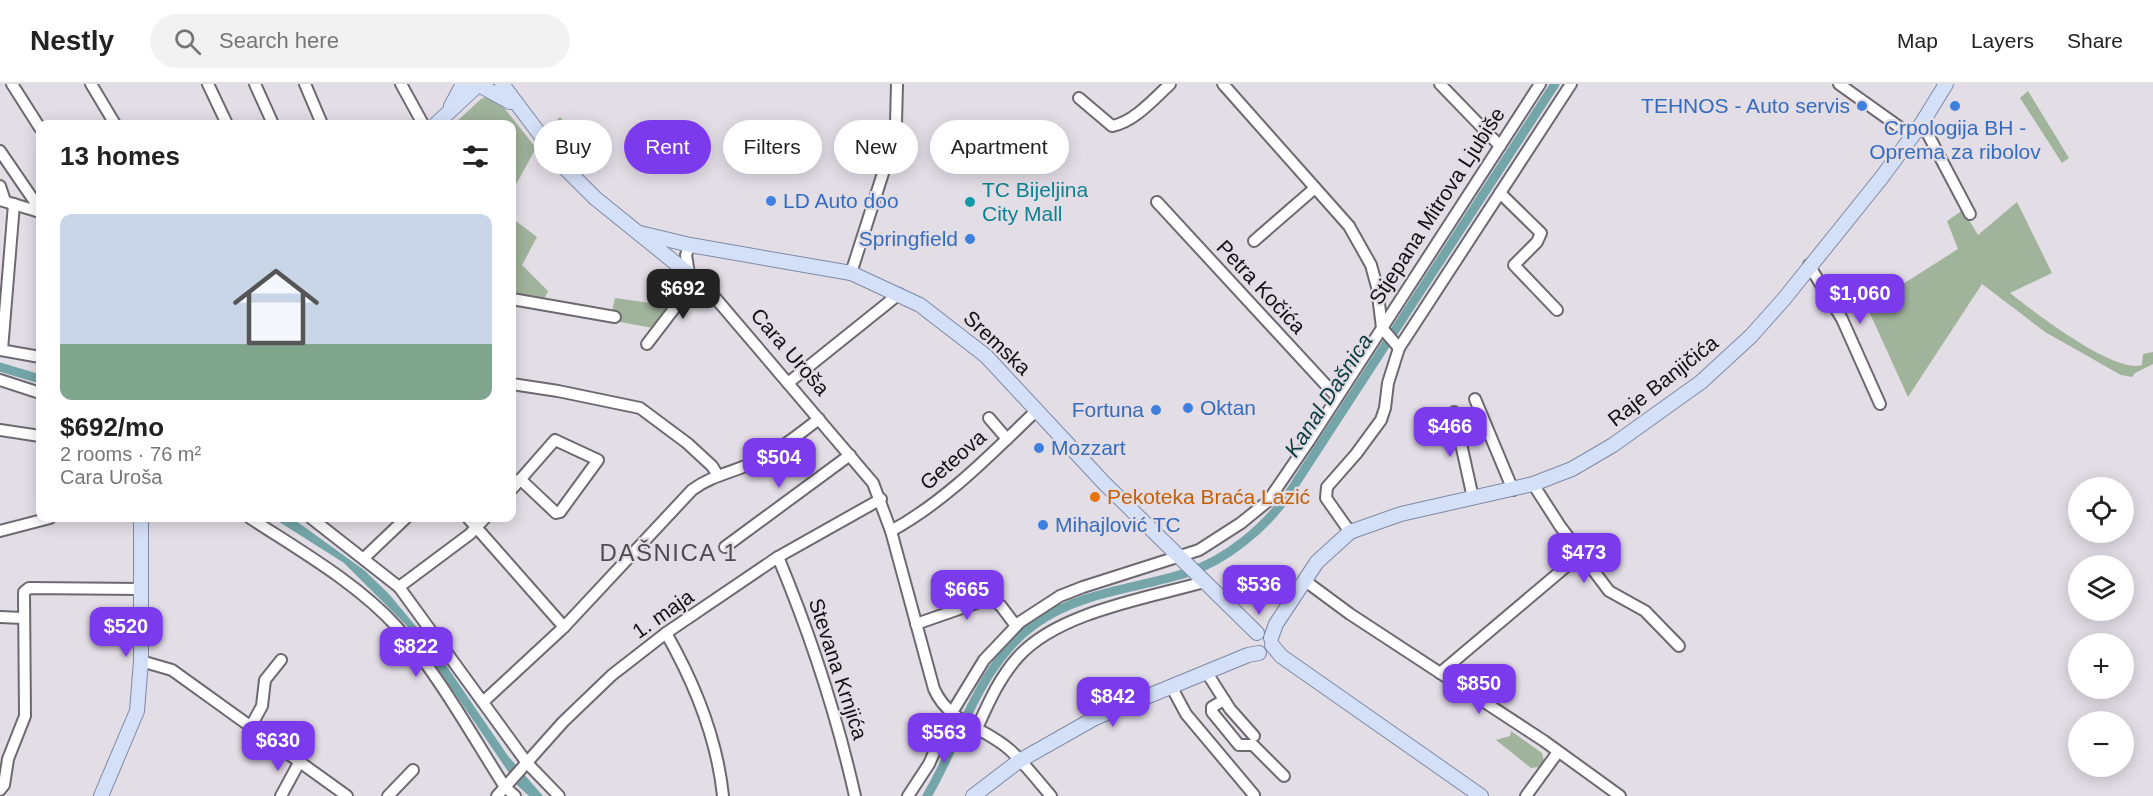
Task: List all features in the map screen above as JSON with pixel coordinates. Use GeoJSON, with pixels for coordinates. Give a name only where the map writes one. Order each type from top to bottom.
{"type":"FeatureCollection","features":[{"type":"Feature","properties":{"kind":"main road"},"geometry":{"type":"LineString","coordinates":[[448,114],[463,84]]}},
{"type":"Feature","properties":{"kind":"main road"},"geometry":{"type":"LineString","coordinates":[[502,84],[520,111],[573,176],[595,198],[693,277]]}},
{"type":"Feature","properties":{"kind":"main road","name":"Raje Banjičića"},"geometry":{"type":"LineString","coordinates":[[1260,643],[1276,624],[1326,551],[1350,532],[1401,514],[1513,490],[1587,462],[1701,382],[1751,336],[1882,177],[1922,123],[1946,84]]}},
{"type":"Feature","properties":{"kind":"main road"},"geometry":{"type":"LineString","coordinates":[[441,120],[480,85],[503,96],[520,111]]}},
{"type":"Feature","properties":{"kind":"main road","name":"Sremska"},"geometry":{"type":"LineString","coordinates":[[640,233],[690,245],[851,273],[920,305],[986,356],[1036,411],[1260,643],[1481,796]]}},
{"type":"Feature","properties":{"kind":"main road"},"geometry":{"type":"LineString","coordinates":[[101,796],[137,711],[141,661],[141,522]]}},
{"type":"Feature","properties":{"kind":"main road"},"geometry":{"type":"LineString","coordinates":[[973,796],[1019,761],[1095,718],[1208,673],[1260,643]]}},
{"type":"Feature","properties":{"kind":"street"},"geometry":{"type":"LineString","coordinates":[[12,84],[36,122]]}},
{"type":"Feature","properties":{"kind":"street"},"geometry":{"type":"LineString","coordinates":[[91,84],[113,120]]}},
{"type":"Feature","properties":{"kind":"street"},"geometry":{"type":"LineString","coordinates":[[208,84],[225,120]]}},
{"type":"Feature","properties":{"kind":"street"},"geometry":{"type":"LineString","coordinates":[[255,84],[271,120]]}},
{"type":"Feature","properties":{"kind":"street"},"geometry":{"type":"LineString","coordinates":[[305,84],[320,120]]}},
{"type":"Feature","properties":{"kind":"street"},"geometry":{"type":"LineString","coordinates":[[401,84],[421,120]]}},
{"type":"Feature","properties":{"kind":"street"},"geometry":{"type":"LineString","coordinates":[[851,273],[892,142],[896,123],[897,84]]}},
{"type":"Feature","properties":{"kind":"street"},"geometry":{"type":"LineString","coordinates":[[1079,98],[1112,126],[1119,125],[1139,112],[1170,84]]}},
{"type":"Feature","properties":{"kind":"street"},"geometry":{"type":"LineString","coordinates":[[1223,84],[1349,226],[1366,255],[1377,287],[1385,330],[1397,345]]}},
{"type":"Feature","properties":{"kind":"street"},"geometry":{"type":"LineString","coordinates":[[1440,84],[1500,147]]}},
{"type":"Feature","properties":{"kind":"street","name":"Stjepana Mitrova Ljubiše"},"geometry":{"type":"LineString","coordinates":[[908,796],[929,764],[984,660],[1016,626],[1040,608],[1068,593],[1178,557],[1217,540],[1268,501],[1385,330],[1540,84]]}},
{"type":"Feature","properties":{"kind":"street"},"geometry":{"type":"LineString","coordinates":[[1350,532],[1326,498],[1325,492],[1381,420],[1397,345],[1571,84]]}},
{"type":"Feature","properties":{"kind":"street"},"geometry":{"type":"LineString","coordinates":[[1839,84],[1912,136]]}},
{"type":"Feature","properties":{"kind":"street"},"geometry":{"type":"LineString","coordinates":[[1922,123],[1970,214]]}},
{"type":"Feature","properties":{"kind":"street"},"geometry":{"type":"LineString","coordinates":[[0,151],[36,204]]}},
{"type":"Feature","properties":{"kind":"street"},"geometry":{"type":"LineString","coordinates":[[0,186],[6,202],[1,350],[36,356]]}},
{"type":"Feature","properties":{"kind":"street","name":"Petra Kočića"},"geometry":{"type":"LineString","coordinates":[[1254,241],[1315,188]]}},
{"type":"Feature","properties":{"kind":"street"},"geometry":{"type":"LineString","coordinates":[[1500,193],[1541,233],[1537,242],[1514,265],[1557,310]]}},
{"type":"Feature","properties":{"kind":"street"},"geometry":{"type":"LineString","coordinates":[[6,202],[36,211]]}},
{"type":"Feature","properties":{"kind":"street","name":"Petra Kočića"},"geometry":{"type":"LineString","coordinates":[[1157,202],[1337,397]]}},
{"type":"Feature","properties":{"kind":"street"},"geometry":{"type":"LineString","coordinates":[[647,344],[693,277],[687,255],[690,245]]}},
{"type":"Feature","properties":{"kind":"street"},"geometry":{"type":"LineString","coordinates":[[1809,265],[1842,319],[1880,404]]}},
{"type":"Feature","properties":{"kind":"street","name":"Cara Uroša"},"geometry":{"type":"LineString","coordinates":[[693,277],[706,287],[850,455],[881,499],[934,689],[940,703],[953,715],[995,739],[1052,796]]}},
{"type":"Feature","properties":{"kind":"street"},"geometry":{"type":"LineString","coordinates":[[788,382],[899,294]]}},
{"type":"Feature","properties":{"kind":"street"},"geometry":{"type":"LineString","coordinates":[[516,300],[615,317]]}},
{"type":"Feature","properties":{"kind":"street"},"geometry":{"type":"LineString","coordinates":[[0,380],[36,392]]}},
{"type":"Feature","properties":{"kind":"street"},"geometry":{"type":"LineString","coordinates":[[516,385],[558,390],[640,408],[687,443],[712,466],[717,474]]}},
{"type":"Feature","properties":{"kind":"street"},"geometry":{"type":"LineString","coordinates":[[1475,399],[1513,490]]}},
{"type":"Feature","properties":{"kind":"street","name":"Geteova"},"geometry":{"type":"LineString","coordinates":[[891,531],[913,519],[941,498],[1036,411]]}},
{"type":"Feature","properties":{"kind":"street"},"geometry":{"type":"LineString","coordinates":[[1454,412],[1473,498]]}},
{"type":"Feature","properties":{"kind":"street"},"geometry":{"type":"LineString","coordinates":[[989,418],[1007,439]]}},
{"type":"Feature","properties":{"kind":"street"},"geometry":{"type":"LineString","coordinates":[[483,702],[564,627],[674,508],[706,479],[717,474],[735,472],[761,459],[790,443],[819,419]]}},
{"type":"Feature","properties":{"kind":"street"},"geometry":{"type":"LineString","coordinates":[[0,429],[36,435]]}},
{"type":"Feature","properties":{"kind":"street"},"geometry":{"type":"LineString","coordinates":[[516,484],[520,479],[555,440],[598,460],[560,512],[556,513],[520,479]]}},
{"type":"Feature","properties":{"kind":"street"},"geometry":{"type":"LineString","coordinates":[[725,547],[850,455]]}},
{"type":"Feature","properties":{"kind":"street"},"geometry":{"type":"LineString","coordinates":[[1533,484],[1609,591],[1646,611],[1679,646]]}},
{"type":"Feature","properties":{"kind":"street","name":"1. maja"},"geometry":{"type":"LineString","coordinates":[[503,789],[563,722],[598,688],[666,633],[778,557],[881,499]]}},
{"type":"Feature","properties":{"kind":"street"},"geometry":{"type":"LineString","coordinates":[[0,531],[36,522]]}},
{"type":"Feature","properties":{"kind":"street"},"geometry":{"type":"LineString","coordinates":[[256,522],[346,581],[396,627],[435,678],[503,789],[515,796]]}},
{"type":"Feature","properties":{"kind":"street"},"geometry":{"type":"LineString","coordinates":[[326,522],[399,587],[483,702],[524,766],[559,796]]}},
{"type":"Feature","properties":{"kind":"street"},"geometry":{"type":"LineString","coordinates":[[364,558],[402,522]]}},
{"type":"Feature","properties":{"kind":"street"},"geometry":{"type":"LineString","coordinates":[[472,522],[564,627]]}},
{"type":"Feature","properties":{"kind":"street"},"geometry":{"type":"LineString","coordinates":[[399,587],[481,522]]}},
{"type":"Feature","properties":{"kind":"street"},"geometry":{"type":"LineString","coordinates":[[1440,673],[1581,554]]}},
{"type":"Feature","properties":{"kind":"street","name":"Stevana Krnjića"},"geometry":{"type":"LineString","coordinates":[[778,557],[810,634],[827,683],[855,796]]}},
{"type":"Feature","properties":{"kind":"street"},"geometry":{"type":"LineString","coordinates":[[976,728],[997,685],[1019,656],[1042,638],[1073,620],[1201,580]]}},
{"type":"Feature","properties":{"kind":"street"},"geometry":{"type":"LineString","coordinates":[[1304,580],[1620,796]]}},
{"type":"Feature","properties":{"kind":"street"},"geometry":{"type":"LineString","coordinates":[[0,790],[4,785],[8,759],[26,716],[22,594],[29,588],[141,589]]}},
{"type":"Feature","properties":{"kind":"street"},"geometry":{"type":"LineString","coordinates":[[916,624],[991,598],[1001,606],[1016,626]]}},
{"type":"Feature","properties":{"kind":"street"},"geometry":{"type":"LineString","coordinates":[[0,617],[23,618]]}},
{"type":"Feature","properties":{"kind":"street"},"geometry":{"type":"LineString","coordinates":[[666,633],[687,672],[707,722],[723,796]]}},
{"type":"Feature","properties":{"kind":"street"},"geometry":{"type":"LineString","coordinates":[[251,726],[262,706],[265,680],[281,660]]}},
{"type":"Feature","properties":{"kind":"street"},"geometry":{"type":"LineString","coordinates":[[141,661],[172,670],[347,796]]}},
{"type":"Feature","properties":{"kind":"street"},"geometry":{"type":"LineString","coordinates":[[1208,673],[1224,699],[1254,736]]}},
{"type":"Feature","properties":{"kind":"street"},"geometry":{"type":"LineString","coordinates":[[1171,686],[1186,714],[1254,795]]}},
{"type":"Feature","properties":{"kind":"street"},"geometry":{"type":"LineString","coordinates":[[1224,699],[1212,706],[1212,712],[1239,745],[1253,745],[1284,776]]}},
{"type":"Feature","properties":{"kind":"street"},"geometry":{"type":"LineString","coordinates":[[1526,796],[1558,752]]}},
{"type":"Feature","properties":{"kind":"street"},"geometry":{"type":"LineString","coordinates":[[281,796],[300,761]]}},
{"type":"Feature","properties":{"kind":"street"},"geometry":{"type":"LineString","coordinates":[[388,796],[413,770]]}},
{"type":"Feature","properties":{"kind":"green space"},"geometry":{"type":"Polygon","coordinates":[[[2028,91],[2069,158],[2062,163],[2020,98],[2028,91]]]}},
{"type":"Feature","properties":{"kind":"green space"},"geometry":{"type":"Polygon","coordinates":[[[488,96],[498,100],[514,120],[458,120],[481,99],[488,96]]]}},
{"type":"Feature","properties":{"kind":"green space"},"geometry":{"type":"Polygon","coordinates":[[[516,123],[534,145],[534,152],[516,185],[516,123]]]}},
{"type":"Feature","properties":{"kind":"green space"},"geometry":{"type":"Polygon","coordinates":[[[2017,202],[2052,273],[2010,293],[2055,327],[2094,351],[2129,365],[2142,365],[2143,354],[2153,352],[2153,364],[2135,373],[2132,377],[2121,375],[2045,332],[1982,284],[1908,397],[1867,307],[1958,249],[1947,221],[1963,210],[1978,235],[2017,202]]]}},
{"type":"Feature","properties":{"kind":"green space"},"geometry":{"type":"Polygon","coordinates":[[[516,221],[537,237],[522,265],[548,291],[544,299],[516,297],[516,221]]]}},
{"type":"Feature","properties":{"kind":"green space"},"geometry":{"type":"Polygon","coordinates":[[[615,298],[671,306],[653,328],[620,322],[621,314],[612,311],[615,298]]]}},
{"type":"Feature","properties":{"kind":"green space"},"geometry":{"type":"Polygon","coordinates":[[[1511,731],[1542,753],[1544,761],[1539,767],[1531,768],[1496,740],[1510,736],[1511,731]]]}},
{"type":"Feature","properties":{"kind":"water"},"geometry":{"type":"Polygon","coordinates":[[[279,522],[298,522],[364,570],[388,593],[435,649],[508,756],[543,796],[529,796],[518,786],[413,632],[344,563],[279,522]]]}},
{"type":"Feature","properties":{"kind":"waterway","name":"Kanal Dašnica"},"geometry":{"type":"LineString","coordinates":[[927,796],[985,681],[999,660],[1035,624],[1071,604],[1203,567],[1243,542],[1277,510],[1555,84]]}},
{"type":"Feature","properties":{"kind":"waterway","name":"Kanal Dašnica"},"geometry":{"type":"LineString","coordinates":[[0,367],[36,378]]}},
{"type":"Feature","properties":{"kind":"place","name":"TEHNOS - Auto servis"},"geometry":{"type":"Point","coordinates":[1862,106]}},
{"type":"Feature","properties":{"kind":"place","name":"Crpologija BH - Oprema za ribolov"},"geometry":{"type":"Point","coordinates":[1955,106]}},
{"type":"Feature","properties":{"kind":"place","name":"LD Auto doo"},"geometry":{"type":"Point","coordinates":[771,201]}},
{"type":"Feature","properties":{"kind":"place","name":"TC Bijeljina City Mall"},"geometry":{"type":"Point","coordinates":[970,202]}},
{"type":"Feature","properties":{"kind":"place","name":"Springfield"},"geometry":{"type":"Point","coordinates":[970,239]}},
{"type":"Feature","properties":{"kind":"place","name":"Oktan"},"geometry":{"type":"Point","coordinates":[1188,408]}},
{"type":"Feature","properties":{"kind":"place","name":"Fortuna"},"geometry":{"type":"Point","coordinates":[1156,410]}},
{"type":"Feature","properties":{"kind":"place","name":"Mozzart"},"geometry":{"type":"Point","coordinates":[1039,448]}},
{"type":"Feature","properties":{"kind":"place","name":"Pekoteka Braća Lazić"},"geometry":{"type":"Point","coordinates":[1095,497]}},
{"type":"Feature","properties":{"kind":"place","name":"Mihajlović TC"},"geometry":{"type":"Point","coordinates":[1043,525]}},
{"type":"Feature","properties":{"kind":"district","name":"DAŠNICA 1"},"geometry":{"type":"Point","coordinates":[669,553]}}]}
